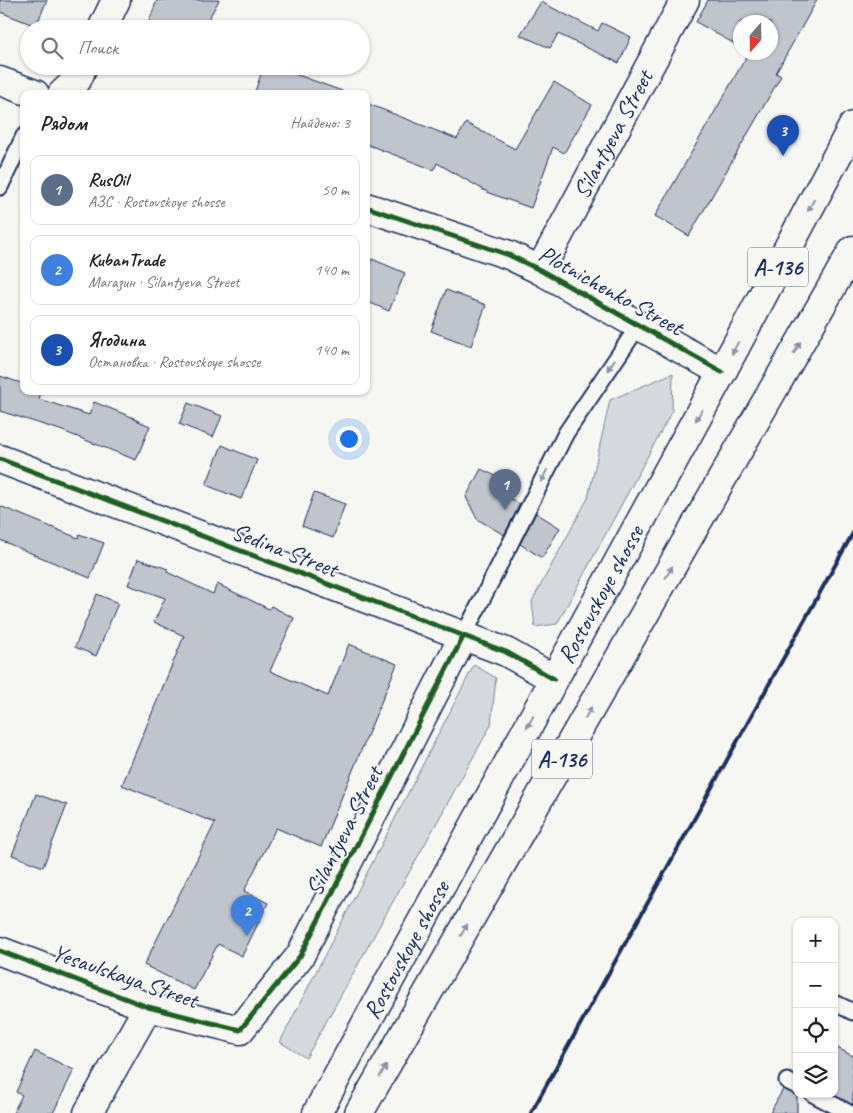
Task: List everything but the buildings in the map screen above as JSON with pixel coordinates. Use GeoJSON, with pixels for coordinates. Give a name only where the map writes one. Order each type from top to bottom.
{"type":"FeatureCollection","features":[{"type":"Feature","properties":{"kind":"main road"},"geometry":{"type":"LineString","coordinates":[[106,20],[116,0]]}},
{"type":"Feature","properties":{"kind":"main road","name":"Silantyeva Street"},"geometry":{"type":"LineString","coordinates":[[540,270],[683,1]]}},
{"type":"Feature","properties":{"kind":"main road"},"geometry":{"type":"LineString","coordinates":[[66,90],[77,80],[79,75]]}},
{"type":"Feature","properties":{"kind":"main road"},"geometry":{"type":"LineString","coordinates":[[0,81],[24,90]]}},
{"type":"Feature","properties":{"kind":"main road","name":"Rostovskoye shosse"},"geometry":{"type":"LineString","coordinates":[[317,1113],[722,372],[853,126]]}},
{"type":"Feature","properties":{"kind":"main road","name":"Plotnichenko Street"},"geometry":{"type":"LineString","coordinates":[[370,208],[509,255],[540,270],[722,372]]}},
{"type":"Feature","properties":{"kind":"main road","name":"Rostovskoye shosse"},"geometry":{"type":"LineString","coordinates":[[359,1113],[853,250]]}},
{"type":"Feature","properties":{"kind":"main road","name":"Sedina Street"},"geometry":{"type":"LineString","coordinates":[[0,459],[506,652],[554,679]]}},
{"type":"Feature","properties":{"kind":"main road","name":"Silantyeva Street"},"geometry":{"type":"LineString","coordinates":[[240,1030],[300,956],[463,637]]}},
{"type":"Feature","properties":{"kind":"main road","name":"Yesaulskaya Street"},"geometry":{"type":"LineString","coordinates":[[0,951],[148,1007],[240,1030]]}},
{"type":"Feature","properties":{"kind":"main road"},"geometry":{"type":"LineString","coordinates":[[88,1113],[148,1007]]}},
{"type":"Feature","properties":{"kind":"lane"},"geometry":{"type":"LineString","coordinates":[[0,187],[20,144]]}},
{"type":"Feature","properties":{"kind":"lane"},"geometry":{"type":"LineString","coordinates":[[463,637],[566,432],[639,325]]}},
{"type":"Feature","properties":{"kind":"lane"},"geometry":{"type":"LineString","coordinates":[[838,1004],[853,1012]]}},
{"type":"Feature","properties":{"kind":"lane"},"geometry":{"type":"LineString","coordinates":[[821,1098],[849,1113]]}},
{"type":"Feature","properties":{"kind":"shaded area"},"geometry":{"type":"Polygon","coordinates":[[[673,373],[672,411],[557,624],[535,627],[532,601],[588,498],[610,400],[673,373]]]}},
{"type":"Feature","properties":{"kind":"shaded area"},"geometry":{"type":"Polygon","coordinates":[[[474,665],[496,678],[491,725],[306,1058],[280,1042],[474,665]]]}},
{"type":"Feature","properties":{"kind":"railway"},"geometry":{"type":"LineString","coordinates":[[531,1113],[853,533]]}},
{"type":"Feature","properties":{"kind":"cycle path"},"geometry":{"type":"LineString","coordinates":[[370,208],[509,255],[540,270],[722,372]]}},
{"type":"Feature","properties":{"kind":"cycle path"},"geometry":{"type":"LineString","coordinates":[[0,459],[506,652],[554,679]]}},
{"type":"Feature","properties":{"kind":"cycle path"},"geometry":{"type":"LineString","coordinates":[[0,951],[148,1007],[240,1030],[300,956],[463,637]]}},
{"type":"Feature","properties":{"kind":"place","name":"Ягодина"},"geometry":{"type":"Point","coordinates":[783,156]}},
{"type":"Feature","properties":{"kind":"place","name":"RusOil"},"geometry":{"type":"Point","coordinates":[505,510]}},
{"type":"Feature","properties":{"kind":"place","name":"KubanTrade"},"geometry":{"type":"Point","coordinates":[247,936]}}]}
